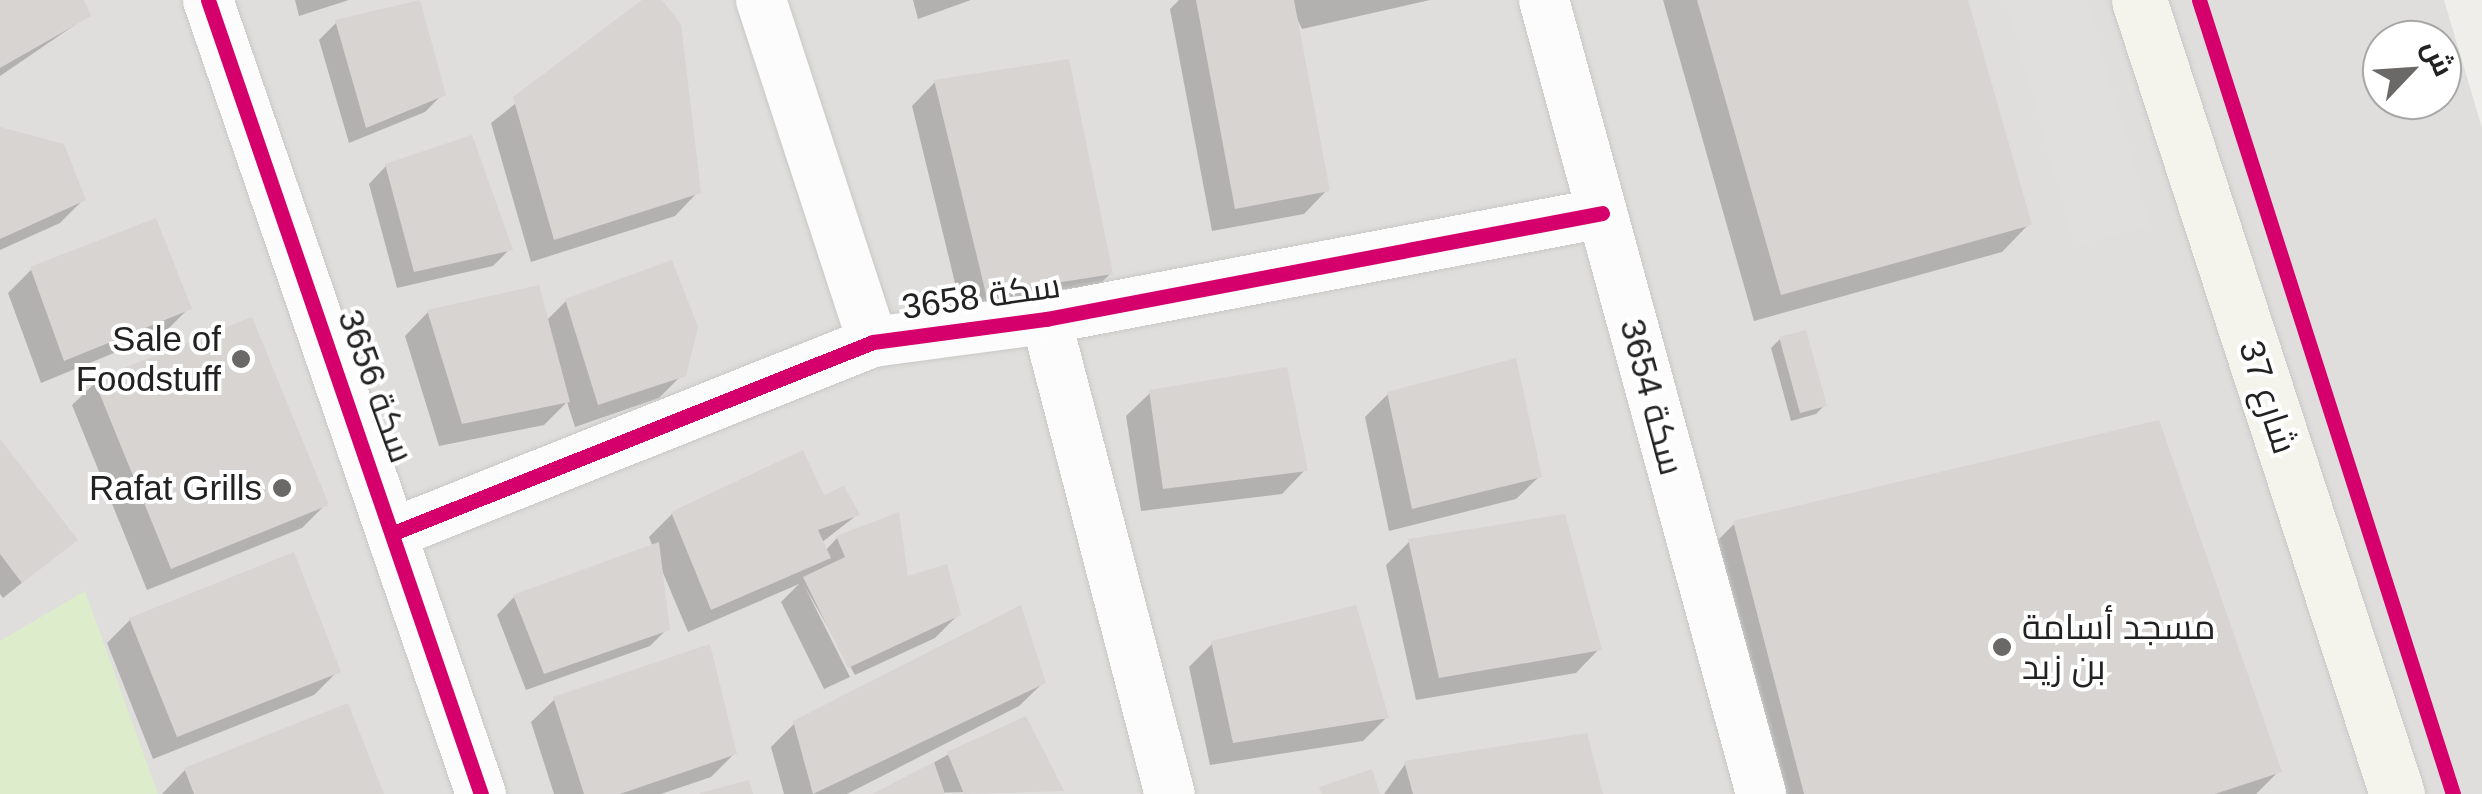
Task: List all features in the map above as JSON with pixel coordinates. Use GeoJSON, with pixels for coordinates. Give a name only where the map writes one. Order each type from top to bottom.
{"type":"FeatureCollection","features":[{"type":"Feature","properties":{"kind":"street","name":"سكة 3656"},"geometry":{"type":"LineString","coordinates":[[208,0],[396,532],[481,794]]}},
{"type":"Feature","properties":{"kind":"street","name":"سكة 3658"},"geometry":{"type":"LineString","coordinates":[[761,0],[873,342]]}},
{"type":"Feature","properties":{"kind":"street","name":"سكة 3654"},"geometry":{"type":"LineString","coordinates":[[1544,0],[1761,794]]}},
{"type":"Feature","properties":{"kind":"street","name":"شارع 37"},"geometry":{"type":"LineString","coordinates":[[2138,0],[2397,794]]}},
{"type":"Feature","properties":{"kind":"street","name":"سكة 3658"},"geometry":{"type":"LineString","coordinates":[[396,532],[873,342],[1046,319],[1602,213]]}},
{"type":"Feature","properties":{"kind":"street"},"geometry":{"type":"LineString","coordinates":[[1046,319],[1170,794]]}},
{"type":"Feature","properties":{"kind":"shaded area"},"geometry":{"type":"Polygon","coordinates":[[[0,0],[2444,0],[2450,20],[2362,20],[2362,120],[2462,120],[2462,61],[2482,128],[2482,794],[0,794],[0,0]]]}},
{"type":"Feature","properties":{"kind":"shaded area"},"geometry":{"type":"Polygon","coordinates":[[[2005,0],[2087,0],[2151,225],[2075,246],[2005,0]]]}},
{"type":"Feature","properties":{"kind":"green space"},"geometry":{"type":"Polygon","coordinates":[[[85,591],[158,794],[0,794],[0,641],[85,591]]]}},
{"type":"Feature","properties":{"kind":"building"},"geometry":{"type":"Polygon","coordinates":[[[0,0],[84,0],[91,16],[0,68],[0,0]]]}},
{"type":"Feature","properties":{"kind":"building"},"geometry":{"type":"Polygon","coordinates":[[[420,0],[446,95],[366,128],[335,20],[420,0]]]}},
{"type":"Feature","properties":{"kind":"building"},"geometry":{"type":"Polygon","coordinates":[[[642,0],[662,0],[681,24],[701,193],[554,240],[513,97],[642,0]]]}},
{"type":"Feature","properties":{"kind":"building"},"geometry":{"type":"Polygon","coordinates":[[[1196,0],[1294,0],[1330,191],[1235,209],[1196,0]]]}},
{"type":"Feature","properties":{"kind":"building"},"geometry":{"type":"Polygon","coordinates":[[[1697,0],[1968,0],[2032,225],[1781,295],[1697,0]]]}},
{"type":"Feature","properties":{"kind":"building"},"geometry":{"type":"Polygon","coordinates":[[[1069,59],[1113,274],[986,294],[934,80],[1069,59]]]}},
{"type":"Feature","properties":{"kind":"building"},"geometry":{"type":"Polygon","coordinates":[[[0,127],[64,144],[86,200],[0,239],[0,127]]]}},
{"type":"Feature","properties":{"kind":"building"},"geometry":{"type":"Polygon","coordinates":[[[472,135],[513,250],[414,272],[385,164],[472,135]]]}},
{"type":"Feature","properties":{"kind":"building"},"geometry":{"type":"Polygon","coordinates":[[[156,218],[192,309],[64,361],[30,267],[156,218]]]}},
{"type":"Feature","properties":{"kind":"building"},"geometry":{"type":"Polygon","coordinates":[[[672,260],[698,327],[686,376],[598,405],[565,299],[672,260]]]}},
{"type":"Feature","properties":{"kind":"building"},"geometry":{"type":"Polygon","coordinates":[[[539,285],[570,402],[462,424],[427,310],[539,285]]]}},
{"type":"Feature","properties":{"kind":"building"},"geometry":{"type":"Polygon","coordinates":[[[252,317],[329,505],[171,569],[94,380],[252,317]]]}},
{"type":"Feature","properties":{"kind":"building"},"geometry":{"type":"Polygon","coordinates":[[[1806,330],[1827,406],[1800,413],[1779,337],[1806,330]]]}},
{"type":"Feature","properties":{"kind":"building"},"geometry":{"type":"Polygon","coordinates":[[[1516,358],[1542,477],[1412,509],[1387,392],[1516,358]]]}},
{"type":"Feature","properties":{"kind":"building"},"geometry":{"type":"Polygon","coordinates":[[[1287,367],[1308,471],[1163,489],[1149,390],[1287,367]]]}},
{"type":"Feature","properties":{"kind":"building","name":"مسجد أسامة بن زيد"},"geometry":{"type":"Polygon","coordinates":[[[2159,420],[2282,772],[2215,794],[1804,794],[1733,521],[2159,420]]]}},
{"type":"Feature","properties":{"kind":"building"},"geometry":{"type":"Polygon","coordinates":[[[0,439],[78,540],[22,583],[0,554],[0,439]]]}},
{"type":"Feature","properties":{"kind":"building"},"geometry":{"type":"Polygon","coordinates":[[[803,450],[824,495],[844,486],[860,515],[818,530],[831,558],[711,610],[671,512],[803,450]]]}},
{"type":"Feature","properties":{"kind":"building"},"geometry":{"type":"Polygon","coordinates":[[[899,512],[908,576],[947,564],[961,615],[848,668],[803,577],[845,557],[836,536],[899,512]]]}},
{"type":"Feature","properties":{"kind":"building"},"geometry":{"type":"Polygon","coordinates":[[[1565,514],[1602,650],[1439,678],[1408,539],[1565,514]]]}},
{"type":"Feature","properties":{"kind":"building"},"geometry":{"type":"Polygon","coordinates":[[[659,542],[670,630],[544,674],[513,595],[659,542]]]}},
{"type":"Feature","properties":{"kind":"building"},"geometry":{"type":"Polygon","coordinates":[[[294,552],[341,672],[177,737],[129,618],[294,552]]]}},
{"type":"Feature","properties":{"kind":"building"},"geometry":{"type":"Polygon","coordinates":[[[1021,605],[1046,683],[813,794],[793,721],[1021,605]]]}},
{"type":"Feature","properties":{"kind":"building"},"geometry":{"type":"Polygon","coordinates":[[[1356,605],[1389,718],[1233,743],[1211,641],[1356,605]]]}},
{"type":"Feature","properties":{"kind":"building"},"geometry":{"type":"Polygon","coordinates":[[[710,644],[737,754],[620,794],[584,794],[553,697],[710,644]]]}},
{"type":"Feature","properties":{"kind":"building"},"geometry":{"type":"Polygon","coordinates":[[[348,703],[384,794],[194,794],[184,768],[348,703]]]}},
{"type":"Feature","properties":{"kind":"building"},"geometry":{"type":"Polygon","coordinates":[[[1026,716],[1064,791],[964,794],[947,752],[1026,716]]]}},
{"type":"Feature","properties":{"kind":"building"},"geometry":{"type":"Polygon","coordinates":[[[1587,733],[1603,794],[1413,794],[1404,761],[1587,733]]]}},
{"type":"Feature","properties":{"kind":"building"},"geometry":{"type":"Polygon","coordinates":[[[934,762],[945,794],[872,794],[934,762]]]}},
{"type":"Feature","properties":{"kind":"building"},"geometry":{"type":"Polygon","coordinates":[[[1372,769],[1380,794],[1322,794],[1319,787],[1372,769]]]}},
{"type":"Feature","properties":{"kind":"building"},"geometry":{"type":"Polygon","coordinates":[[[749,780],[753,794],[700,794],[700,793],[749,780]]]}},
{"type":"Feature","properties":{"kind":"cycle path"},"geometry":{"type":"LineString","coordinates":[[208,0],[481,794]]}},
{"type":"Feature","properties":{"kind":"cycle path"},"geometry":{"type":"LineString","coordinates":[[2199,0],[2453,794]]}},
{"type":"Feature","properties":{"kind":"cycle path"},"geometry":{"type":"LineString","coordinates":[[396,532],[873,342],[1046,319],[1602,213]]}},
{"type":"Feature","properties":{"kind":"place","name":"Sale of Foodstuff"},"geometry":{"type":"Point","coordinates":[241,359]}},
{"type":"Feature","properties":{"kind":"place","name":"Rafat Grills"},"geometry":{"type":"Point","coordinates":[282,488]}},
{"type":"Feature","properties":{"kind":"place","name":"مسجد أسامة بن زيد"},"geometry":{"type":"Point","coordinates":[2002,647]}}]}
